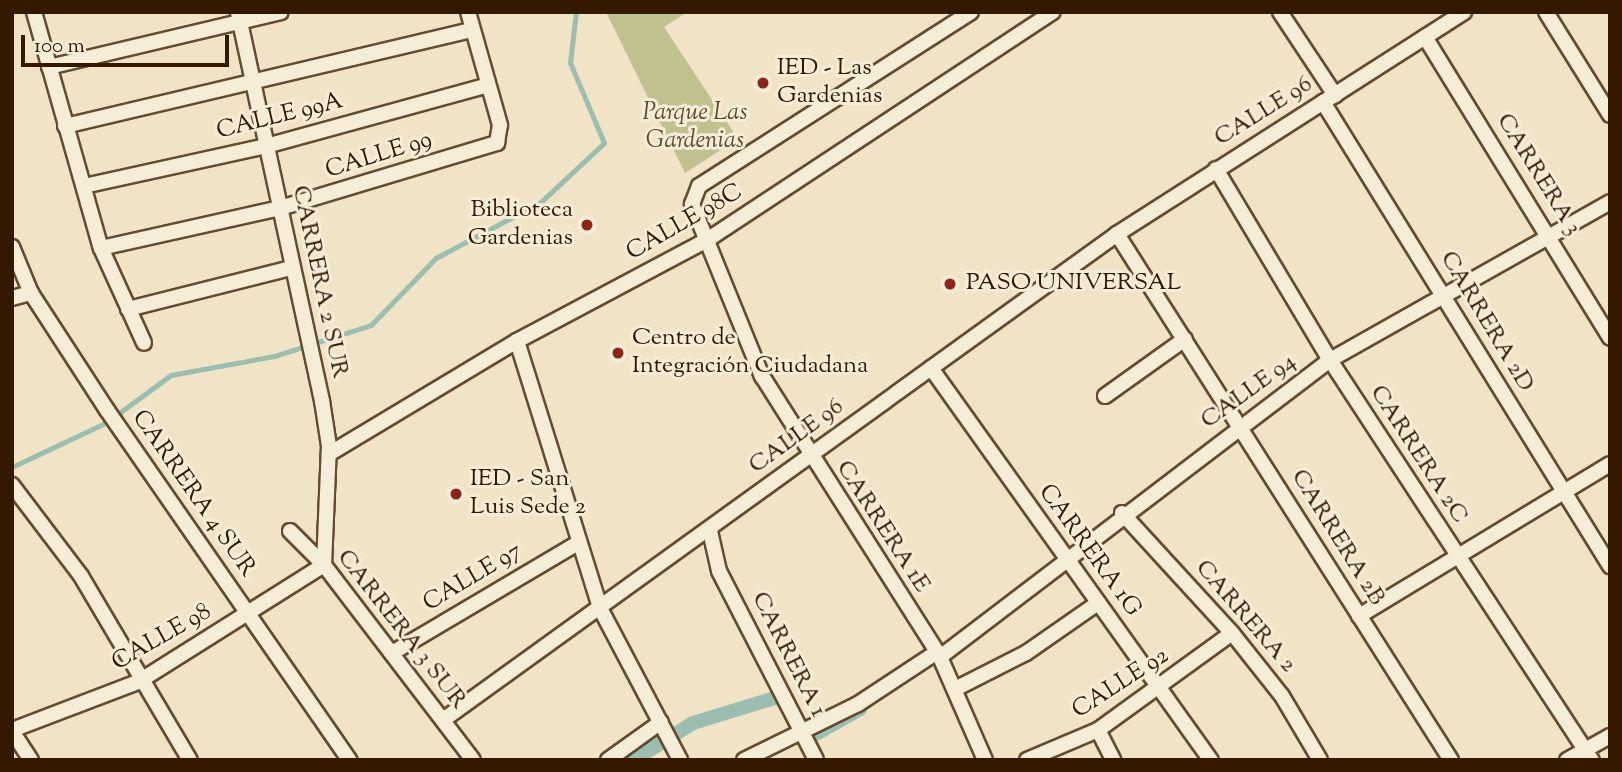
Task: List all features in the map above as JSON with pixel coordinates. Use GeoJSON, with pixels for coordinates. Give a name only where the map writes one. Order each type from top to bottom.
{"type":"FeatureCollection","features":[{"type":"Feature","properties":{"kind":"street"},"geometry":{"type":"LineString","coordinates":[[34,12],[101,248],[144,343]]}},
{"type":"Feature","properties":{"kind":"street"},"geometry":{"type":"LineString","coordinates":[[49,67],[239,17],[281,12]]}},
{"type":"Feature","properties":{"kind":"street"},"geometry":{"type":"LineString","coordinates":[[468,12],[486,86]]}},
{"type":"Feature","properties":{"kind":"street","name":"CALLE 98C"},"geometry":{"type":"LineString","coordinates":[[692,204],[699,186],[971,12]]}},
{"type":"Feature","properties":{"kind":"street","name":"CALLE 98C"},"geometry":{"type":"LineString","coordinates":[[328,454],[517,341],[707,240],[1053,12]]}},
{"type":"Feature","properties":{"kind":"street","name":"CARRERA 2D"},"geometry":{"type":"LineString","coordinates":[[1280,12],[1442,295],[1610,566]]}},
{"type":"Feature","properties":{"kind":"street","name":"CALLE 96"},"geometry":{"type":"LineString","coordinates":[[443,720],[601,610],[1117,234],[1464,12]]}},
{"type":"Feature","properties":{"kind":"street"},"geometry":{"type":"LineString","coordinates":[[1546,12],[1610,115]]}},
{"type":"Feature","properties":{"kind":"street","name":"CARRERA 2 SUR"},"geometry":{"type":"LineString","coordinates":[[239,17],[311,357],[328,454],[324,565]]}},
{"type":"Feature","properties":{"kind":"street"},"geometry":{"type":"LineString","coordinates":[[65,126],[472,30]]}},
{"type":"Feature","properties":{"kind":"street","name":"CARRERA 3"},"geometry":{"type":"LineString","coordinates":[[1425,37],[1610,338]]}},
{"type":"Feature","properties":{"kind":"street","name":"CALLE 99"},"geometry":{"type":"LineString","coordinates":[[101,248],[280,208],[397,177],[503,137],[486,86]]}},
{"type":"Feature","properties":{"kind":"street","name":"CALLE 99A"},"geometry":{"type":"LineString","coordinates":[[84,187],[266,146],[486,86]]}},
{"type":"Feature","properties":{"kind":"street","name":"CARRERA 2C"},"geometry":{"type":"LineString","coordinates":[[1216,169],[1330,360],[1588,755]]}},
{"type":"Feature","properties":{"kind":"street","name":"CALLE 94"},"geometry":{"type":"LineString","coordinates":[[744,760],[858,704],[939,654],[1122,513],[1330,360],[1610,202]]}},
{"type":"Feature","properties":{"kind":"street","name":"CARRERA 1E"},"geometry":{"type":"LineString","coordinates":[[692,204],[762,376],[808,457],[939,654],[985,760]]}},
{"type":"Feature","properties":{"kind":"street","name":"CARRERA 2B"},"geometry":{"type":"LineString","coordinates":[[1117,234],[1451,760]]}},
{"type":"Feature","properties":{"kind":"street","name":"CARRERA 4 SUR"},"geometry":{"type":"LineString","coordinates":[[12,247],[31,293],[107,410],[349,760]]}},
{"type":"Feature","properties":{"kind":"street"},"geometry":{"type":"LineString","coordinates":[[128,309],[291,268]]}},
{"type":"Feature","properties":{"kind":"street"},"geometry":{"type":"LineString","coordinates":[[12,298],[31,293]]}},
{"type":"Feature","properties":{"kind":"street"},"geometry":{"type":"LineString","coordinates":[[1105,396],[1185,340]]}},
{"type":"Feature","properties":{"kind":"street"},"geometry":{"type":"LineString","coordinates":[[517,341],[601,610],[680,760]]}},
{"type":"Feature","properties":{"kind":"street","name":"CARRERA 1G"},"geometry":{"type":"LineString","coordinates":[[931,368],[1211,760]]}},
{"type":"Feature","properties":{"kind":"street"},"geometry":{"type":"LineString","coordinates":[[1359,616],[1561,490],[1610,464]]}},
{"type":"Feature","properties":{"kind":"street"},"geometry":{"type":"LineString","coordinates":[[12,485],[81,576],[138,682],[190,760]]}},
{"type":"Feature","properties":{"kind":"street","name":"CARRERA 2"},"geometry":{"type":"LineString","coordinates":[[1122,513],[1232,633],[1282,696],[1320,760]]}},
{"type":"Feature","properties":{"kind":"street","name":"CARRERA 3 SUR"},"geometry":{"type":"LineString","coordinates":[[290,531],[324,565],[473,760]]}},
{"type":"Feature","properties":{"kind":"street","name":"CARRERA 1"},"geometry":{"type":"LineString","coordinates":[[710,531],[719,571]]}},
{"type":"Feature","properties":{"kind":"street","name":"CARRERA 1"},"geometry":{"type":"LineString","coordinates":[[695,541],[719,571],[816,760]]}},
{"type":"Feature","properties":{"kind":"street","name":"CALLE 97"},"geometry":{"type":"LineString","coordinates":[[392,653],[578,543]]}},
{"type":"Feature","properties":{"kind":"street","name":"CALLE 98"},"geometry":{"type":"LineString","coordinates":[[12,730],[138,682],[324,565]]}},
{"type":"Feature","properties":{"kind":"street"},"geometry":{"type":"LineString","coordinates":[[955,689],[1026,653],[1098,603]]}},
{"type":"Feature","properties":{"kind":"street","name":"CALLE 92"},"geometry":{"type":"LineString","coordinates":[[1027,760],[1098,730],[1161,690],[1232,633]]}},
{"type":"Feature","properties":{"kind":"street"},"geometry":{"type":"LineString","coordinates":[[12,730],[31,760]]}},
{"type":"Feature","properties":{"kind":"street"},"geometry":{"type":"LineString","coordinates":[[1098,730],[1113,760]]}},
{"type":"Feature","properties":{"kind":"street"},"geometry":{"type":"LineString","coordinates":[[608,760],[666,732]]}},
{"type":"Feature","properties":{"kind":"street"},"geometry":{"type":"LineString","coordinates":[[1567,760],[1588,755],[1610,736]]}},
{"type":"Feature","properties":{"kind":"green space","name":"Parque Las Gardenias"},"geometry":{"type":"Polygon","coordinates":[[[606,12],[687,12],[664,27],[738,139],[685,173],[606,12]]]}},
{"type":"Feature","properties":{"kind":"waterway"},"geometry":{"type":"LineString","coordinates":[[12,467],[107,422],[171,375],[275,356],[371,325],[436,258],[541,202],[604,143],[570,63],[576,12]]}},
{"type":"Feature","properties":{"kind":"waterway"},"geometry":{"type":"LineString","coordinates":[[634,760],[693,723],[778,697]]}},
{"type":"Feature","properties":{"kind":"waterway"},"geometry":{"type":"LineString","coordinates":[[816,734],[860,709]]}},
{"type":"Feature","properties":{"kind":"place","name":"IED - Las Gardenias"},"geometry":{"type":"Point","coordinates":[763,83]}},
{"type":"Feature","properties":{"kind":"place","name":"Biblioteca Gardenias"},"geometry":{"type":"Point","coordinates":[587,225]}},
{"type":"Feature","properties":{"kind":"place","name":"PASO UNIVERSAL"},"geometry":{"type":"Point","coordinates":[950,284]}},
{"type":"Feature","properties":{"kind":"place","name":"Centro de Integración Ciudadana"},"geometry":{"type":"Point","coordinates":[618,353]}},
{"type":"Feature","properties":{"kind":"place","name":"IED - San Luis Sede 2"},"geometry":{"type":"Point","coordinates":[456,494]}}]}
